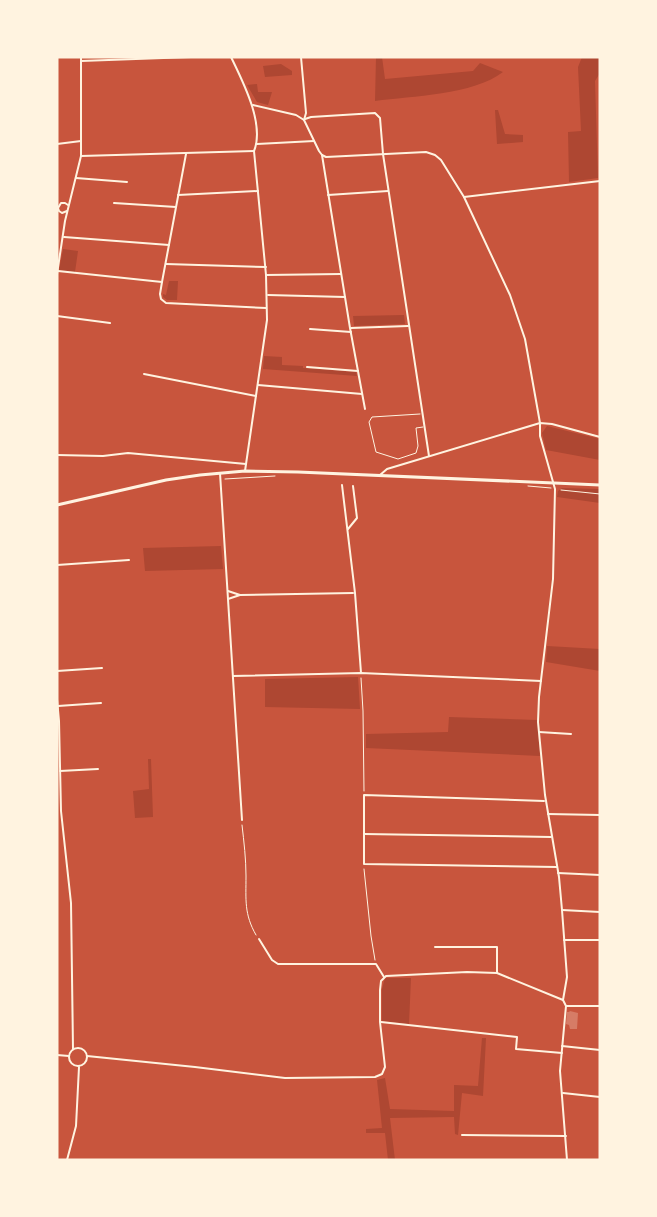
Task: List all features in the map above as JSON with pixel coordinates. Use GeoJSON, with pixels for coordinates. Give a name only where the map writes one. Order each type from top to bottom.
{"type":"FeatureCollection","features":[{"type":"Feature","properties":{"kind":"main road"},"geometry":{"type":"LineString","coordinates":[[57,505],[158,482],[245,471],[599,486]]}},
{"type":"Feature","properties":{"kind":"street"},"geometry":{"type":"LineString","coordinates":[[162,282],[57,272],[65,221],[81,156],[81,59],[191,57]]}},
{"type":"Feature","properties":{"kind":"street"},"geometry":{"type":"LineString","coordinates":[[231,57],[253,105],[257,144],[254,151],[268,295],[267,323],[245,471]]}},
{"type":"Feature","properties":{"kind":"street"},"geometry":{"type":"LineString","coordinates":[[301,57],[306,113],[304,120]]}},
{"type":"Feature","properties":{"kind":"street"},"geometry":{"type":"LineString","coordinates":[[253,105],[296,115],[304,120],[322,155],[365,409]]}},
{"type":"Feature","properties":{"kind":"street"},"geometry":{"type":"LineString","coordinates":[[304,120],[311,117],[375,113],[380,118],[388,191],[429,456]]}},
{"type":"Feature","properties":{"kind":"street"},"geometry":{"type":"LineString","coordinates":[[57,144],[81,141]]}},
{"type":"Feature","properties":{"kind":"street"},"geometry":{"type":"LineString","coordinates":[[257,144],[315,141]]}},
{"type":"Feature","properties":{"kind":"street"},"geometry":{"type":"LineString","coordinates":[[81,156],[254,151]]}},
{"type":"Feature","properties":{"kind":"street"},"geometry":{"type":"LineString","coordinates":[[322,155],[331,157],[426,152],[441,160],[464,197],[510,296],[525,339],[540,423],[540,436],[555,489],[553,579],[539,698],[539,732],[546,801],[558,873],[567,977],[563,1000],[566,1006],[560,1071],[567,1160]]}},
{"type":"Feature","properties":{"kind":"street"},"geometry":{"type":"LineString","coordinates":[[186,153],[162,282],[160,296],[162,301],[267,308]]}},
{"type":"Feature","properties":{"kind":"street"},"geometry":{"type":"LineString","coordinates":[[76,178],[127,182]]}},
{"type":"Feature","properties":{"kind":"street"},"geometry":{"type":"LineString","coordinates":[[464,197],[600,181]]}},
{"type":"Feature","properties":{"kind":"street"},"geometry":{"type":"LineString","coordinates":[[178,195],[258,191]]}},
{"type":"Feature","properties":{"kind":"street"},"geometry":{"type":"LineString","coordinates":[[328,195],[388,191]]}},
{"type":"Feature","properties":{"kind":"street"},"geometry":{"type":"LineString","coordinates":[[65,221],[58,207],[72,195]]}},
{"type":"Feature","properties":{"kind":"street"},"geometry":{"type":"LineString","coordinates":[[62,203],[66,204],[68,210]]}},
{"type":"Feature","properties":{"kind":"street"},"geometry":{"type":"LineString","coordinates":[[114,203],[176,207]]}},
{"type":"Feature","properties":{"kind":"street"},"geometry":{"type":"LineString","coordinates":[[60,213],[68,210]]}},
{"type":"Feature","properties":{"kind":"street"},"geometry":{"type":"LineString","coordinates":[[63,237],[169,245]]}},
{"type":"Feature","properties":{"kind":"street"},"geometry":{"type":"LineString","coordinates":[[165,264],[266,267]]}},
{"type":"Feature","properties":{"kind":"street"},"geometry":{"type":"LineString","coordinates":[[266,275],[341,274]]}},
{"type":"Feature","properties":{"kind":"street"},"geometry":{"type":"LineString","coordinates":[[268,295],[345,297]]}},
{"type":"Feature","properties":{"kind":"street"},"geometry":{"type":"LineString","coordinates":[[57,315],[110,323]]}},
{"type":"Feature","properties":{"kind":"street"},"geometry":{"type":"LineString","coordinates":[[310,329],[350,330],[408,326]]}},
{"type":"Feature","properties":{"kind":"street"},"geometry":{"type":"LineString","coordinates":[[307,366],[358,371]]}},
{"type":"Feature","properties":{"kind":"street"},"geometry":{"type":"LineString","coordinates":[[144,375],[256,396]]}},
{"type":"Feature","properties":{"kind":"street"},"geometry":{"type":"LineString","coordinates":[[258,385],[362,394]]}},
{"type":"Feature","properties":{"kind":"street"},"geometry":{"type":"LineString","coordinates":[[380,475],[387,469],[540,423],[600,437]]}},
{"type":"Feature","properties":{"kind":"street"},"geometry":{"type":"LineString","coordinates":[[57,455],[125,454],[246,464]]}},
{"type":"Feature","properties":{"kind":"street"},"geometry":{"type":"LineString","coordinates":[[220,473],[242,820]]}},
{"type":"Feature","properties":{"kind":"street"},"geometry":{"type":"LineString","coordinates":[[342,485],[355,593],[361,673]]}},
{"type":"Feature","properties":{"kind":"street"},"geometry":{"type":"LineString","coordinates":[[348,529],[357,518],[353,486]]}},
{"type":"Feature","properties":{"kind":"street"},"geometry":{"type":"LineString","coordinates":[[57,565],[129,560]]}},
{"type":"Feature","properties":{"kind":"street"},"geometry":{"type":"LineString","coordinates":[[227,591],[240,596]]}},
{"type":"Feature","properties":{"kind":"street"},"geometry":{"type":"LineString","coordinates":[[228,598],[355,593]]}},
{"type":"Feature","properties":{"kind":"street"},"geometry":{"type":"LineString","coordinates":[[57,671],[102,668]]}},
{"type":"Feature","properties":{"kind":"street"},"geometry":{"type":"LineString","coordinates":[[233,676],[361,673],[541,681]]}},
{"type":"Feature","properties":{"kind":"street"},"geometry":{"type":"LineString","coordinates":[[57,699],[59,788],[71,903],[73,1049],[69,1056],[72,1065],[79,1067],[85,1063],[87,1056],[81,1048],[73,1049]]}},
{"type":"Feature","properties":{"kind":"street"},"geometry":{"type":"LineString","coordinates":[[58,706],[101,703]]}},
{"type":"Feature","properties":{"kind":"street"},"geometry":{"type":"LineString","coordinates":[[539,732],[571,734]]}},
{"type":"Feature","properties":{"kind":"street"},"geometry":{"type":"LineString","coordinates":[[60,771],[99,769]]}},
{"type":"Feature","properties":{"kind":"street"},"geometry":{"type":"LineString","coordinates":[[546,801],[364,795],[364,864],[557,867]]}},
{"type":"Feature","properties":{"kind":"street"},"geometry":{"type":"LineString","coordinates":[[548,814],[600,815]]}},
{"type":"Feature","properties":{"kind":"street"},"geometry":{"type":"LineString","coordinates":[[364,834],[552,837]]}},
{"type":"Feature","properties":{"kind":"street"},"geometry":{"type":"LineString","coordinates":[[558,873],[600,875]]}},
{"type":"Feature","properties":{"kind":"street"},"geometry":{"type":"LineString","coordinates":[[562,910],[600,912]]}},
{"type":"Feature","properties":{"kind":"street"},"geometry":{"type":"LineString","coordinates":[[259,939],[272,960],[278,964],[376,964],[384,977]]}},
{"type":"Feature","properties":{"kind":"street"},"geometry":{"type":"LineString","coordinates":[[564,940],[600,940]]}},
{"type":"Feature","properties":{"kind":"street"},"geometry":{"type":"LineString","coordinates":[[435,947],[497,947],[497,974]]}},
{"type":"Feature","properties":{"kind":"street"},"geometry":{"type":"LineString","coordinates":[[87,1056],[285,1078],[375,1077],[382,1074],[385,1067],[380,1022],[380,986],[384,977],[467,972],[497,974],[563,1000]]}},
{"type":"Feature","properties":{"kind":"street"},"geometry":{"type":"LineString","coordinates":[[566,1006],[600,1006]]}},
{"type":"Feature","properties":{"kind":"street"},"geometry":{"type":"LineString","coordinates":[[380,1022],[517,1037],[516,1049],[562,1053]]}},
{"type":"Feature","properties":{"kind":"street"},"geometry":{"type":"LineString","coordinates":[[562,1046],[600,1050]]}},
{"type":"Feature","properties":{"kind":"street"},"geometry":{"type":"LineString","coordinates":[[57,1055],[69,1056]]}},
{"type":"Feature","properties":{"kind":"street"},"geometry":{"type":"LineString","coordinates":[[67,1160],[76,1126],[79,1067]]}},
{"type":"Feature","properties":{"kind":"street"},"geometry":{"type":"LineString","coordinates":[[563,1093],[600,1097]]}},
{"type":"Feature","properties":{"kind":"street"},"geometry":{"type":"LineString","coordinates":[[462,1135],[566,1136]]}},
{"type":"Feature","properties":{"kind":"lane"},"geometry":{"type":"LineString","coordinates":[[422,414],[372,417],[369,426],[372,430],[376,452],[398,459],[416,453],[418,446],[416,428],[424,427]]}},
{"type":"Feature","properties":{"kind":"path"},"geometry":{"type":"LineString","coordinates":[[220,479],[280,476]]}},
{"type":"Feature","properties":{"kind":"path"},"geometry":{"type":"LineString","coordinates":[[530,486],[600,494]]}},
{"type":"Feature","properties":{"kind":"path"},"geometry":{"type":"LineString","coordinates":[[361,673],[364,795]]}},
{"type":"Feature","properties":{"kind":"path"},"geometry":{"type":"LineString","coordinates":[[242,820],[248,916],[259,939]]}},
{"type":"Feature","properties":{"kind":"path"},"geometry":{"type":"LineString","coordinates":[[364,864],[376,964]]}},
{"type":"Feature","properties":{"kind":"shaded area"},"geometry":{"type":"Polygon","coordinates":[[[376,57],[382,57],[385,79],[473,71],[480,63],[503,72],[476,86],[459,90],[375,101],[376,57]]]}},
{"type":"Feature","properties":{"kind":"shaded area"},"geometry":{"type":"Polygon","coordinates":[[[582,57],[600,57],[600,73],[595,81],[598,178],[569,182],[568,132],[581,131],[578,67],[582,57]]]}},
{"type":"Feature","properties":{"kind":"shaded area"},"geometry":{"type":"Polygon","coordinates":[[[281,64],[292,71],[292,75],[265,77],[263,66],[281,64]]]}},
{"type":"Feature","properties":{"kind":"shaded area"},"geometry":{"type":"Polygon","coordinates":[[[257,84],[258,92],[272,92],[268,105],[257,102],[247,85],[257,84]]]}},
{"type":"Feature","properties":{"kind":"shaded area"},"geometry":{"type":"Polygon","coordinates":[[[495,110],[498,110],[505,134],[523,135],[523,142],[497,144],[495,110]]]}},
{"type":"Feature","properties":{"kind":"shaded area"},"geometry":{"type":"Polygon","coordinates":[[[63,249],[78,251],[75,272],[59,270],[63,249]]]}},
{"type":"Feature","properties":{"kind":"shaded area"},"geometry":{"type":"Polygon","coordinates":[[[169,281],[178,281],[177,300],[167,300],[163,297],[163,294],[166,295],[169,281]]]}},
{"type":"Feature","properties":{"kind":"shaded area"},"geometry":{"type":"Polygon","coordinates":[[[404,315],[405,324],[354,326],[353,316],[404,315]]]}},
{"type":"Feature","properties":{"kind":"shaded area"},"geometry":{"type":"Polygon","coordinates":[[[264,356],[282,357],[282,365],[356,372],[357,376],[263,369],[264,356]]]}},
{"type":"Feature","properties":{"kind":"shaded area"},"geometry":{"type":"Polygon","coordinates":[[[547,426],[600,439],[600,460],[546,450],[542,433],[547,426]]]}},
{"type":"Feature","properties":{"kind":"shaded area"},"geometry":{"type":"Polygon","coordinates":[[[562,488],[600,489],[600,503],[557,497],[558,491],[562,488]]]}},
{"type":"Feature","properties":{"kind":"shaded area"},"geometry":{"type":"Polygon","coordinates":[[[221,546],[223,569],[145,571],[143,548],[221,546]]]}},
{"type":"Feature","properties":{"kind":"shaded area"},"geometry":{"type":"Polygon","coordinates":[[[547,646],[600,649],[600,671],[546,662],[547,646]]]}},
{"type":"Feature","properties":{"kind":"shaded area"},"geometry":{"type":"Polygon","coordinates":[[[358,677],[360,709],[265,707],[265,679],[358,677]]]}},
{"type":"Feature","properties":{"kind":"shaded area"},"geometry":{"type":"Polygon","coordinates":[[[449,717],[537,720],[540,756],[366,748],[366,734],[448,732],[449,717]]]}},
{"type":"Feature","properties":{"kind":"shaded area"},"geometry":{"type":"Polygon","coordinates":[[[148,759],[151,759],[153,817],[135,818],[133,791],[149,789],[148,759]]]}},
{"type":"Feature","properties":{"kind":"shaded area"},"geometry":{"type":"Polygon","coordinates":[[[385,978],[411,978],[409,1024],[382,1021],[382,989],[385,978]]]}},
{"type":"Feature","properties":{"kind":"shaded area"},"geometry":{"type":"Polygon","coordinates":[[[482,1038],[486,1038],[483,1096],[462,1093],[458,1135],[455,1134],[454,1117],[390,1118],[395,1160],[388,1160],[385,1133],[366,1133],[366,1129],[382,1128],[377,1080],[385,1078],[390,1109],[454,1111],[454,1085],[478,1086],[482,1038]]]}},
{"type":"Feature","properties":{"kind":"building"},"geometry":{"type":"Polygon","coordinates":[[[567,1012],[578,1013],[577,1029],[570,1029],[566,1024],[567,1012]]]}}]}
